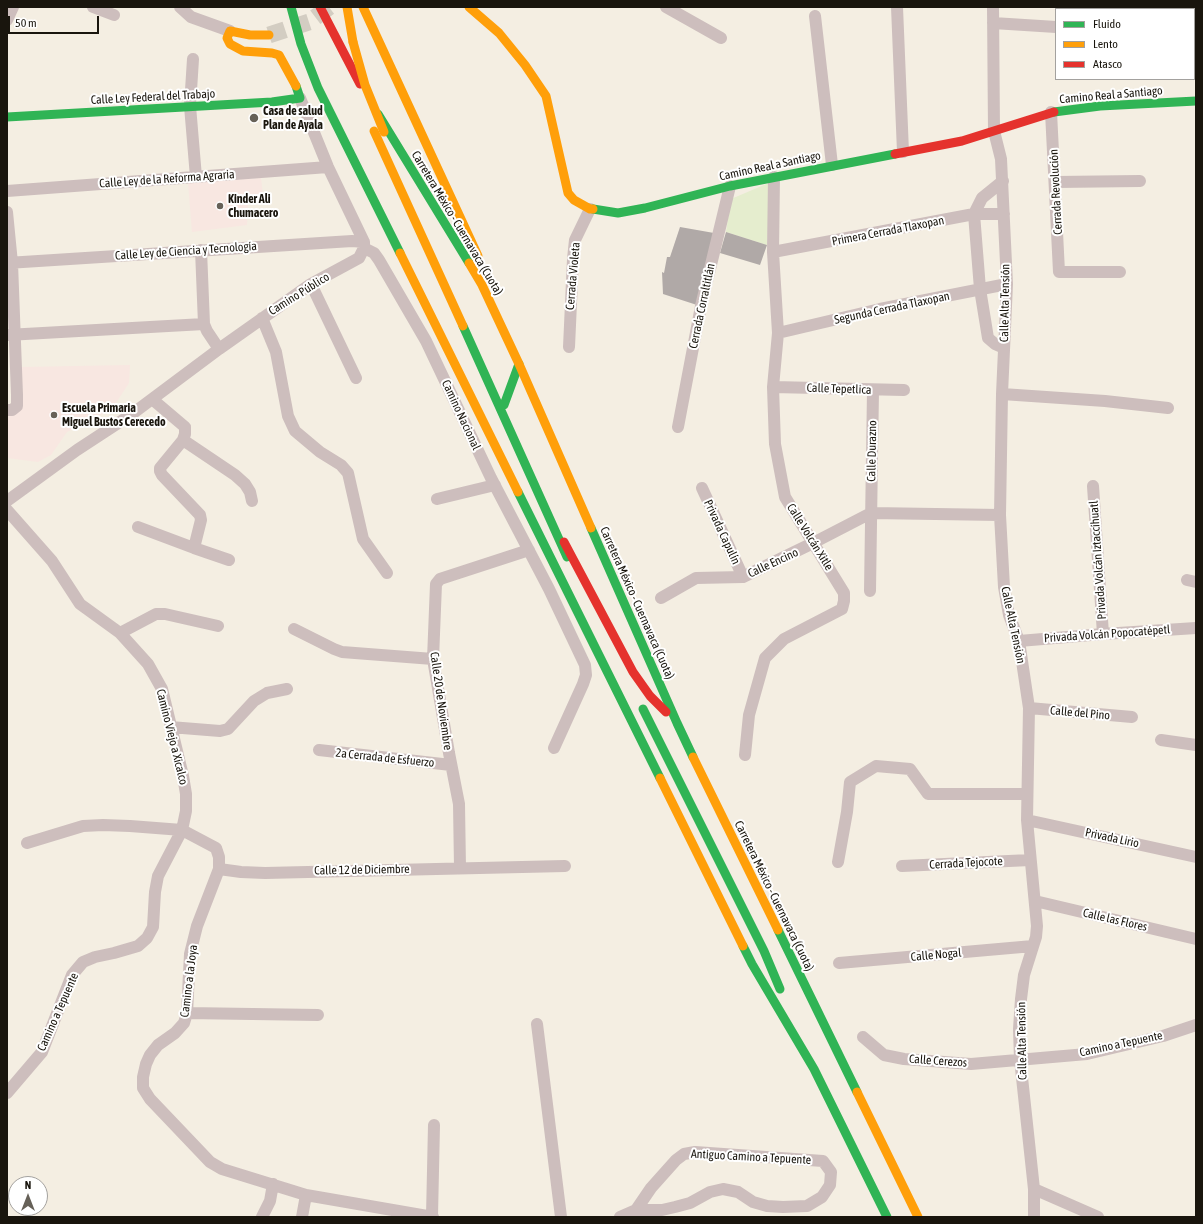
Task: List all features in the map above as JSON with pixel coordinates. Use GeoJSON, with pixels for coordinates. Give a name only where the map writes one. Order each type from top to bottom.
{"type":"FeatureCollection","features":[{"type":"Feature","properties":{"kind":"main road"},"geometry":{"type":"LineString","coordinates":[[291,7],[301,44],[318,88],[748,957],[814,1069]]}},
{"type":"Feature","properties":{"kind":"main road","name":"Carretera México - Cuernavaca (Cuota)"},"geometry":{"type":"LineString","coordinates":[[320,7],[358,82],[482,285],[519,364],[677,723],[918,1217]]}},
{"type":"Feature","properties":{"kind":"main road"},"geometry":{"type":"LineString","coordinates":[[347,7],[353,42],[365,85],[444,272],[567,548],[633,672],[650,696],[677,723]]}},
{"type":"Feature","properties":{"kind":"main road"},"geometry":{"type":"LineString","coordinates":[[363,7],[479,257],[482,285]]}},
{"type":"Feature","properties":{"kind":"main road","name":"Camino Real a Santiago"},"geometry":{"type":"LineString","coordinates":[[469,7],[499,33],[526,65],[546,96],[568,194],[574,200],[590,209],[618,213],[645,208],[730,186],[962,141],[1051,112],[1100,106],[1196,101]]}},
{"type":"Feature","properties":{"kind":"main road"},"geometry":{"type":"LineString","coordinates":[[335,15],[340,45],[353,90]]}},
{"type":"Feature","properties":{"kind":"main road"},"geometry":{"type":"LineString","coordinates":[[269,35],[250,35],[230,31],[227,38],[230,44],[243,51],[272,53],[279,55],[295,84],[300,98]]}},
{"type":"Feature","properties":{"kind":"main road","name":"Calle Ley Federal del Trabajo"},"geometry":{"type":"LineString","coordinates":[[7,117],[272,102],[300,98]]}},
{"type":"Feature","properties":{"kind":"main road"},"geometry":{"type":"LineString","coordinates":[[370,123],[424,238],[567,558],[632,686]]}},
{"type":"Feature","properties":{"kind":"main road"},"geometry":{"type":"LineString","coordinates":[[504,405],[519,364]]}},
{"type":"Feature","properties":{"kind":"main road"},"geometry":{"type":"LineString","coordinates":[[639,700],[764,951],[814,1069],[886,1217]]}},
{"type":"Feature","properties":{"kind":"street"},"geometry":{"type":"LineString","coordinates":[[7,20],[13,7]]}},
{"type":"Feature","properties":{"kind":"street"},"geometry":{"type":"LineString","coordinates":[[93,7],[114,15]]}},
{"type":"Feature","properties":{"kind":"street"},"geometry":{"type":"LineString","coordinates":[[180,7],[191,17],[230,31]]}},
{"type":"Feature","properties":{"kind":"street"},"geometry":{"type":"LineString","coordinates":[[666,7],[721,38]]}},
{"type":"Feature","properties":{"kind":"street"},"geometry":{"type":"LineString","coordinates":[[897,7],[903,152]]}},
{"type":"Feature","properties":{"kind":"street","name":"Calle Alta Tensión"},"geometry":{"type":"LineString","coordinates":[[993,7],[994,131],[1001,159],[1003,181],[1007,284],[1002,394],[1000,515],[1004,587],[1009,615],[1019,641],[1029,708],[1027,820],[1037,926],[1033,946],[1024,975],[1021,999],[1020,1059],[1034,1189],[1034,1217]]}},
{"type":"Feature","properties":{"kind":"street"},"geometry":{"type":"LineString","coordinates":[[815,16],[832,165]]}},
{"type":"Feature","properties":{"kind":"street"},"geometry":{"type":"LineString","coordinates":[[993,23],[1055,27]]}},
{"type":"Feature","properties":{"kind":"street"},"geometry":{"type":"LineString","coordinates":[[192,59],[190,106],[196,177]]}},
{"type":"Feature","properties":{"kind":"street"},"geometry":{"type":"LineString","coordinates":[[300,98],[328,168],[364,245]]}},
{"type":"Feature","properties":{"kind":"street","name":"Cerrada Revolución"},"geometry":{"type":"LineString","coordinates":[[1051,112],[1056,182],[1059,272],[1120,272]]}},
{"type":"Feature","properties":{"kind":"street","name":"Calle Ley de la Reforma Agraria"},"geometry":{"type":"LineString","coordinates":[[7,191],[328,168]]}},
{"type":"Feature","properties":{"kind":"street","name":"Calle Volcán Xitle"},"geometry":{"type":"LineString","coordinates":[[745,755],[749,715],[765,658],[784,639],[842,609],[844,601],[844,593],[785,496],[775,444],[773,387],[778,333],[773,252],[774,177]]}},
{"type":"Feature","properties":{"kind":"street"},"geometry":{"type":"LineString","coordinates":[[1003,181],[982,198],[974,214],[980,289],[988,338],[995,344],[1004,348]]}},
{"type":"Feature","properties":{"kind":"street"},"geometry":{"type":"LineString","coordinates":[[1056,182],[1140,181]]}},
{"type":"Feature","properties":{"kind":"street","name":"Cerrada Corraltitlán"},"geometry":{"type":"LineString","coordinates":[[678,427],[701,306],[730,186]]}},
{"type":"Feature","properties":{"kind":"street","name":"Cerrada Violeta"},"geometry":{"type":"LineString","coordinates":[[569,347],[575,240],[590,209]]}},
{"type":"Feature","properties":{"kind":"street"},"geometry":{"type":"LineString","coordinates":[[7,212],[10,263],[11,335],[17,395],[17,406],[12,410],[7,410]]}},
{"type":"Feature","properties":{"kind":"street","name":"Primera Cerrada Tlaxopan"},"geometry":{"type":"LineString","coordinates":[[773,252],[974,214],[1004,214]]}},
{"type":"Feature","properties":{"kind":"street","name":"Calle Ley de Ciencia y Tecnología"},"geometry":{"type":"LineString","coordinates":[[10,263],[352,241],[364,245]]}},
{"type":"Feature","properties":{"kind":"street","name":"Camino Público"},"geometry":{"type":"LineString","coordinates":[[7,501],[77,450],[132,414],[219,349],[311,284],[359,258],[364,245]]}},
{"type":"Feature","properties":{"kind":"street","name":"Camino Nacional"},"geometry":{"type":"LineString","coordinates":[[364,245],[380,260],[426,341],[495,485],[549,589],[585,664],[586,675],[584,684],[554,748]]}},
{"type":"Feature","properties":{"kind":"street"},"geometry":{"type":"LineString","coordinates":[[201,250],[204,324],[207,332],[219,349]]}},
{"type":"Feature","properties":{"kind":"street"},"geometry":{"type":"LineString","coordinates":[[311,284],[356,378]]}},
{"type":"Feature","properties":{"kind":"street","name":"Segunda Cerrada Tlaxopan"},"geometry":{"type":"LineString","coordinates":[[778,333],[880,309],[1007,284]]}},
{"type":"Feature","properties":{"kind":"street"},"geometry":{"type":"LineString","coordinates":[[262,318],[276,352],[288,416],[295,431],[320,452],[341,465],[348,473],[363,539],[387,573]]}},
{"type":"Feature","properties":{"kind":"street"},"geometry":{"type":"LineString","coordinates":[[11,335],[204,324]]}},
{"type":"Feature","properties":{"kind":"street","name":"Calle Tepetlica"},"geometry":{"type":"LineString","coordinates":[[773,387],[904,390]]}},
{"type":"Feature","properties":{"kind":"street","name":"Calle Durazno"},"geometry":{"type":"LineString","coordinates":[[870,591],[873,390]]}},
{"type":"Feature","properties":{"kind":"street"},"geometry":{"type":"LineString","coordinates":[[1002,394],[1105,401],[1168,408]]}},
{"type":"Feature","properties":{"kind":"street"},"geometry":{"type":"LineString","coordinates":[[152,399],[185,427],[183,440],[160,468],[160,471],[162,475],[200,515],[201,520],[194,548]]}},
{"type":"Feature","properties":{"kind":"street"},"geometry":{"type":"LineString","coordinates":[[183,440],[235,475],[245,484],[250,492],[252,501]]}},
{"type":"Feature","properties":{"kind":"street"},"geometry":{"type":"LineString","coordinates":[[437,499],[495,485]]}},
{"type":"Feature","properties":{"kind":"street","name":"Privada Volcán Iztaccíhuatl"},"geometry":{"type":"LineString","coordinates":[[1094,486],[1103,634]]}},
{"type":"Feature","properties":{"kind":"street","name":"Privada Capulín"},"geometry":{"type":"LineString","coordinates":[[702,488],[743,577]]}},
{"type":"Feature","properties":{"kind":"street","name":"Camino Viejo a Xicalco"},"geometry":{"type":"LineString","coordinates":[[7,510],[52,561],[80,604],[120,633],[148,664],[162,689],[186,794],[186,811],[182,830]]}},
{"type":"Feature","properties":{"kind":"street","name":"Calle Encino"},"geometry":{"type":"LineString","coordinates":[[661,598],[696,578],[743,577],[814,543],[870,513],[1000,515]]}},
{"type":"Feature","properties":{"kind":"street"},"geometry":{"type":"LineString","coordinates":[[138,526],[229,560]]}},
{"type":"Feature","properties":{"kind":"street","name":"Calle 20 de Noviembre"},"geometry":{"type":"LineString","coordinates":[[460,868],[459,804],[433,659],[436,584],[440,579],[529,550]]}},
{"type":"Feature","properties":{"kind":"street"},"geometry":{"type":"LineString","coordinates":[[120,633],[156,614],[165,614],[218,626]]}},
{"type":"Feature","properties":{"kind":"street","name":"Privada Volcán Popocatépetl"},"geometry":{"type":"LineString","coordinates":[[1019,641],[1196,628]]}},
{"type":"Feature","properties":{"kind":"street"},"geometry":{"type":"LineString","coordinates":[[294,629],[334,649],[353,653],[433,659]]}},
{"type":"Feature","properties":{"kind":"street"},"geometry":{"type":"LineString","coordinates":[[170,727],[220,731],[228,729],[254,701],[267,693],[287,689]]}},
{"type":"Feature","properties":{"kind":"street","name":"Calle del Pino"},"geometry":{"type":"LineString","coordinates":[[1029,708],[1132,717]]}},
{"type":"Feature","properties":{"kind":"street"},"geometry":{"type":"LineString","coordinates":[[1161,740],[1196,745]]}},
{"type":"Feature","properties":{"kind":"street","name":"2a Cerrada de Esfuerzo"},"geometry":{"type":"LineString","coordinates":[[319,750],[451,765]]}},
{"type":"Feature","properties":{"kind":"street"},"geometry":{"type":"LineString","coordinates":[[838,862],[847,812],[850,782],[876,766],[910,769],[928,794],[1027,794]]}},
{"type":"Feature","properties":{"kind":"street","name":"Privada Lirio"},"geometry":{"type":"LineString","coordinates":[[1027,820],[1196,857]]}},
{"type":"Feature","properties":{"kind":"street"},"geometry":{"type":"LineString","coordinates":[[27,843],[83,826],[130,826],[182,830],[216,848],[219,857],[219,869]]}},
{"type":"Feature","properties":{"kind":"street","name":"Camino a Tepuente"},"geometry":{"type":"LineString","coordinates":[[7,1093],[42,1052],[72,975],[83,962],[95,957],[138,946],[147,938],[152,927],[158,876],[182,830]]}},
{"type":"Feature","properties":{"kind":"street","name":"Cerrada Tejocote"},"geometry":{"type":"LineString","coordinates":[[902,866],[1030,860]]}},
{"type":"Feature","properties":{"kind":"street","name":"Calle 12 de Diciembre"},"geometry":{"type":"LineString","coordinates":[[219,869],[265,873],[566,866]]}},
{"type":"Feature","properties":{"kind":"street","name":"Camino a la Joya"},"geometry":{"type":"LineString","coordinates":[[219,869],[197,926],[190,954],[187,1013],[184,1023],[176,1033],[158,1045],[150,1055],[143,1077],[143,1088],[150,1099],[193,1142],[210,1162],[222,1169],[274,1184]]}},
{"type":"Feature","properties":{"kind":"street","name":"Calle las Flores"},"geometry":{"type":"LineString","coordinates":[[1034,901],[1196,939]]}},
{"type":"Feature","properties":{"kind":"street","name":"Calle Nogal"},"geometry":{"type":"LineString","coordinates":[[839,963],[1033,946]]}},
{"type":"Feature","properties":{"kind":"street"},"geometry":{"type":"LineString","coordinates":[[187,1013],[318,1015]]}},
{"type":"Feature","properties":{"kind":"street"},"geometry":{"type":"LineString","coordinates":[[537,1024],[561,1217]]}},
{"type":"Feature","properties":{"kind":"street","name":"Camino a Tepuente"},"geometry":{"type":"LineString","coordinates":[[1020,1059],[1087,1054],[1163,1036],[1196,1025]]}},
{"type":"Feature","properties":{"kind":"street","name":"Calle Cerezos"},"geometry":{"type":"LineString","coordinates":[[863,1037],[884,1055],[904,1059],[971,1064],[1020,1059]]}},
{"type":"Feature","properties":{"kind":"street"},"geometry":{"type":"LineString","coordinates":[[262,1217],[270,1201],[274,1184],[306,1195],[432,1217],[434,1125]]}},
{"type":"Feature","properties":{"kind":"street","name":"Antiguo Camino a Tepuente"},"geometry":{"type":"LineString","coordinates":[[620,1217],[636,1210],[662,1210],[675,1208],[690,1203],[710,1192],[723,1189],[738,1192],[753,1202],[767,1206],[783,1208],[807,1206],[822,1197],[830,1185],[831,1172],[823,1161],[695,1152],[684,1154],[676,1160],[651,1188],[636,1210]]}},
{"type":"Feature","properties":{"kind":"street"},"geometry":{"type":"LineString","coordinates":[[1034,1189],[1098,1217]]}},
{"type":"Feature","properties":{"kind":"street"},"geometry":{"type":"LineString","coordinates":[[302,1217],[306,1195]]}},
{"type":"Feature","properties":{"kind":"shaded area","name":"Kinder Ali Chumacero"},"geometry":{"type":"Polygon","coordinates":[[[261,178],[264,203],[248,204],[247,225],[192,232],[188,182],[261,178]]]}},
{"type":"Feature","properties":{"kind":"shaded area","name":"Escuela Primaria Miguel Bustos Cerecedo"},"geometry":{"type":"Polygon","coordinates":[[[130,365],[129,383],[112,409],[67,432],[51,455],[38,462],[7,458],[7,406],[23,405],[21,367],[130,365]]]}},
{"type":"Feature","properties":{"kind":"green space"},"geometry":{"type":"Polygon","coordinates":[[[771,182],[767,245],[726,232],[731,199],[771,182]]]}},
{"type":"Feature","properties":{"kind":"building"},"geometry":{"type":"Polygon","coordinates":[[[680,227],[714,233],[697,305],[663,294],[662,272],[664,273],[667,257],[670,257],[680,227]]]}},
{"type":"Feature","properties":{"kind":"building"},"geometry":{"type":"Polygon","coordinates":[[[726,232],[767,245],[760,265],[720,253],[726,232]]]}},
{"type":"Feature","properties":{"kind":"tunnel"},"geometry":{"type":"LineString","coordinates":[[269,35],[309,22],[329,7]]}},
{"type":"Feature","properties":{"kind":"traffic: fast"},"geometry":{"type":"LineString","coordinates":[[291,7],[301,44],[318,88],[400,253]]}},
{"type":"Feature","properties":{"kind":"traffic: fast"},"geometry":{"type":"LineString","coordinates":[[7,117],[272,102],[300,98],[296,86]]}},
{"type":"Feature","properties":{"kind":"traffic: fast"},"geometry":{"type":"LineString","coordinates":[[1054,112],[1100,106],[1196,101]]}},
{"type":"Feature","properties":{"kind":"traffic: fast"},"geometry":{"type":"LineString","coordinates":[[378,114],[469,263]]}},
{"type":"Feature","properties":{"kind":"traffic: fast"},"geometry":{"type":"LineString","coordinates":[[593,209],[618,213],[645,208],[730,186],[895,154]]}},
{"type":"Feature","properties":{"kind":"traffic: fast"},"geometry":{"type":"LineString","coordinates":[[463,326],[567,557]]}},
{"type":"Feature","properties":{"kind":"traffic: fast"},"geometry":{"type":"LineString","coordinates":[[504,405],[519,364]]}},
{"type":"Feature","properties":{"kind":"traffic: fast"},"geometry":{"type":"LineString","coordinates":[[518,492],[660,778]]}},
{"type":"Feature","properties":{"kind":"traffic: fast"},"geometry":{"type":"LineString","coordinates":[[591,528],[693,757]]}},
{"type":"Feature","properties":{"kind":"traffic: fast"},"geometry":{"type":"LineString","coordinates":[[643,709],[764,951],[780,989]]}},
{"type":"Feature","properties":{"kind":"traffic: fast"},"geometry":{"type":"LineString","coordinates":[[778,930],[857,1092]]}},
{"type":"Feature","properties":{"kind":"traffic: fast"},"geometry":{"type":"LineString","coordinates":[[743,946],[752,964],[814,1069],[887,1217]]}},
{"type":"Feature","properties":{"kind":"traffic: slow"},"geometry":{"type":"LineString","coordinates":[[347,7],[353,42]]}},
{"type":"Feature","properties":{"kind":"traffic: slow"},"geometry":{"type":"LineString","coordinates":[[363,7],[478,256]]}},
{"type":"Feature","properties":{"kind":"traffic: slow"},"geometry":{"type":"LineString","coordinates":[[469,7],[499,33],[525,65],[546,96],[568,193],[574,200],[590,209],[593,209]]}},
{"type":"Feature","properties":{"kind":"traffic: slow"},"geometry":{"type":"LineString","coordinates":[[269,35],[250,35],[230,31],[227,38],[230,44],[243,51],[272,53],[279,55],[296,86]]}},
{"type":"Feature","properties":{"kind":"traffic: slow"},"geometry":{"type":"LineString","coordinates":[[353,42],[365,85],[384,132]]}},
{"type":"Feature","properties":{"kind":"traffic: slow"},"geometry":{"type":"LineString","coordinates":[[374,131],[463,326]]}},
{"type":"Feature","properties":{"kind":"traffic: slow"},"geometry":{"type":"LineString","coordinates":[[400,253],[518,492]]}},
{"type":"Feature","properties":{"kind":"traffic: slow"},"geometry":{"type":"LineString","coordinates":[[469,263],[482,285],[519,364],[591,528]]}},
{"type":"Feature","properties":{"kind":"traffic: slow"},"geometry":{"type":"LineString","coordinates":[[693,757],[778,930]]}},
{"type":"Feature","properties":{"kind":"traffic: slow"},"geometry":{"type":"LineString","coordinates":[[660,778],[743,946]]}},
{"type":"Feature","properties":{"kind":"traffic: slow"},"geometry":{"type":"LineString","coordinates":[[857,1092],[918,1217]]}},
{"type":"Feature","properties":{"kind":"traffic: jam"},"geometry":{"type":"LineString","coordinates":[[320,7],[360,84]]}},
{"type":"Feature","properties":{"kind":"traffic: jam"},"geometry":{"type":"LineString","coordinates":[[895,154],[962,141],[1054,112]]}},
{"type":"Feature","properties":{"kind":"traffic: jam"},"geometry":{"type":"LineString","coordinates":[[564,542],[633,672],[650,696],[666,712]]}},
{"type":"Feature","properties":{"kind":"place","name":"Casa de salud Plan de Ayala"},"geometry":{"type":"Point","coordinates":[254,118]}},
{"type":"Feature","properties":{"kind":"place","name":"Kinder Ali Chumacero"},"geometry":{"type":"Point","coordinates":[220,206]}},
{"type":"Feature","properties":{"kind":"place","name":"Escuela Primaria Miguel Bustos Cerecedo"},"geometry":{"type":"Point","coordinates":[54,415]}}]}
